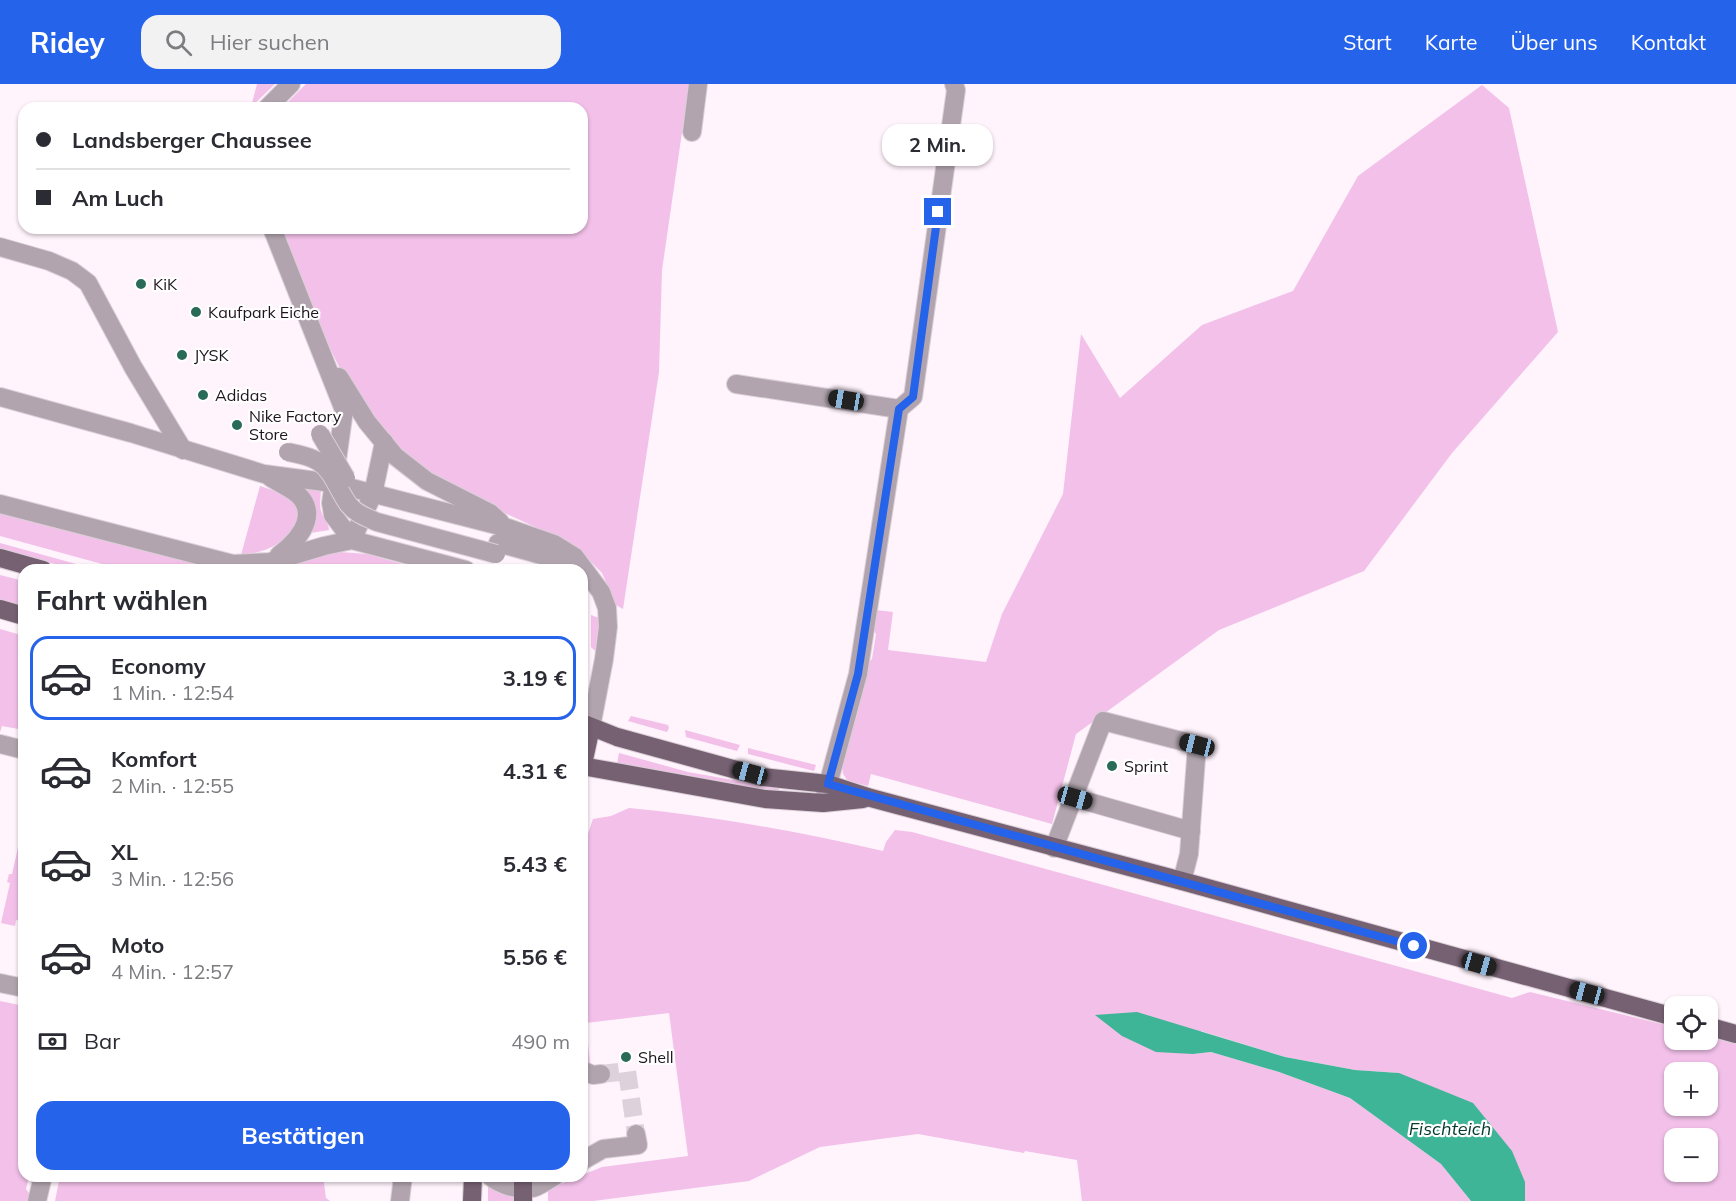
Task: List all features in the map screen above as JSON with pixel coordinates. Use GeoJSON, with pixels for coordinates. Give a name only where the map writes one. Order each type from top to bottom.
{"type":"FeatureCollection","features":[{"type":"Feature","properties":{"kind":"main road"},"geometry":{"type":"LineString","coordinates":[[0,558],[22,564]]}},
{"type":"Feature","properties":{"kind":"main road"},"geometry":{"type":"LineString","coordinates":[[0,609],[18,614]]}},
{"type":"Feature","properties":{"kind":"main road"},"geometry":{"type":"LineString","coordinates":[[588,730],[762,777],[828,784],[871,798],[1664,1014]]}},
{"type":"Feature","properties":{"kind":"main road"},"geometry":{"type":"LineString","coordinates":[[588,768],[738,796],[823,803],[871,798]]}},
{"type":"Feature","properties":{"kind":"main road"},"geometry":{"type":"LineString","coordinates":[[1718,1029],[1733,1034]]}},
{"type":"Feature","properties":{"kind":"main road"},"geometry":{"type":"LineString","coordinates":[[472,1201],[473,1182]]}},
{"type":"Feature","properties":{"kind":"street"},"geometry":{"type":"LineString","coordinates":[[273,102],[291,84]]}},
{"type":"Feature","properties":{"kind":"street"},"geometry":{"type":"LineString","coordinates":[[692,132],[698,84]]}},
{"type":"Feature","properties":{"kind":"street"},"geometry":{"type":"LineString","coordinates":[[823,803],[858,674],[899,409],[913,397],[956,90],[954,84]]}},
{"type":"Feature","properties":{"kind":"street"},"geometry":{"type":"LineString","coordinates":[[274,234],[344,410],[336,457],[324,481],[333,515],[351,540]]}},
{"type":"Feature","properties":{"kind":"street"},"geometry":{"type":"LineString","coordinates":[[0,247],[49,261],[72,271],[88,283],[133,367],[183,450]]}},
{"type":"Feature","properties":{"kind":"street"},"geometry":{"type":"LineString","coordinates":[[325,363],[342,381],[367,422],[395,456],[427,481],[490,513],[501,542]]}},
{"type":"Feature","properties":{"kind":"street"},"geometry":{"type":"LineString","coordinates":[[736,384],[899,409]]}},
{"type":"Feature","properties":{"kind":"street"},"geometry":{"type":"LineString","coordinates":[[0,397],[131,433],[264,474],[324,481],[373,494],[501,542],[569,564]]}},
{"type":"Feature","properties":{"kind":"street"},"geometry":{"type":"LineString","coordinates":[[320,434],[359,502],[378,512],[501,542],[534,564]]}},
{"type":"Feature","properties":{"kind":"street"},"geometry":{"type":"LineString","coordinates":[[351,540],[373,494],[384,442]]}},
{"type":"Feature","properties":{"kind":"street"},"geometry":{"type":"LineString","coordinates":[[288,452],[321,463],[329,471],[349,506],[376,522],[501,542]]}},
{"type":"Feature","properties":{"kind":"street"},"geometry":{"type":"LineString","coordinates":[[264,474],[301,498],[307,511],[305,523],[294,544],[270,562]]}},
{"type":"Feature","properties":{"kind":"street"},"geometry":{"type":"LineString","coordinates":[[0,504],[233,564],[270,562],[351,540],[443,564]]}},
{"type":"Feature","properties":{"kind":"street"},"geometry":{"type":"LineString","coordinates":[[588,577],[601,592],[607,608],[608,627],[599,690],[588,727]]}},
{"type":"Feature","properties":{"kind":"street"},"geometry":{"type":"LineString","coordinates":[[1054,848],[1103,721],[1197,745],[1189,854],[1182,881]]}},
{"type":"Feature","properties":{"kind":"street"},"geometry":{"type":"LineString","coordinates":[[0,744],[18,748]]}},
{"type":"Feature","properties":{"kind":"street"},"geometry":{"type":"LineString","coordinates":[[1075,798],[1191,831]]}},
{"type":"Feature","properties":{"kind":"street"},"geometry":{"type":"LineString","coordinates":[[0,983],[18,987]]}},
{"type":"Feature","properties":{"kind":"street"},"geometry":{"type":"LineString","coordinates":[[588,1073],[601,1074]]}},
{"type":"Feature","properties":{"kind":"street"},"geometry":{"type":"LineString","coordinates":[[588,1158],[603,1149],[638,1145],[636,1134]]}},
{"type":"Feature","properties":{"kind":"street"},"geometry":{"type":"LineString","coordinates":[[37,1201],[42,1182]]}},
{"type":"Feature","properties":{"kind":"street"},"geometry":{"type":"LineString","coordinates":[[400,1201],[402,1182]]}},
{"type":"Feature","properties":{"kind":"street"},"geometry":{"type":"LineString","coordinates":[[502,1182],[512,1187],[523,1188],[534,1188],[544,1182]]}},
{"type":"Feature","properties":{"kind":"shaded area"},"geometry":{"type":"Polygon","coordinates":[[[257,84],[275,84],[256,102],[252,102],[257,84]]]}},
{"type":"Feature","properties":{"kind":"shaded area"},"geometry":{"type":"Polygon","coordinates":[[[306,84],[689,84],[662,270],[659,372],[623,609],[616,605],[602,573],[574,545],[431,479],[387,441],[342,373],[284,234],[588,234],[588,102],[288,102],[306,84]]]}},
{"type":"Feature","properties":{"kind":"shaded area"},"geometry":{"type":"Polygon","coordinates":[[[1482,85],[1509,108],[1558,332],[1452,453],[1364,571],[1219,630],[1076,734],[1052,824],[871,774],[868,786],[848,781],[843,774],[842,766],[858,711],[867,663],[872,659],[876,634],[873,630],[876,610],[893,612],[888,650],[986,662],[1002,614],[1063,494],[1081,334],[1120,398],[1202,325],[1293,291],[1358,176],[1482,85]]]}},
{"type":"Feature","properties":{"kind":"shaded area"},"geometry":{"type":"Polygon","coordinates":[[[260,486],[287,495],[297,503],[299,525],[286,538],[273,546],[259,552],[241,555],[260,486]]]}},
{"type":"Feature","properties":{"kind":"shaded area"},"geometry":{"type":"Polygon","coordinates":[[[305,486],[321,489],[320,508],[329,530],[305,534],[298,490],[305,486]]]}},
{"type":"Feature","properties":{"kind":"shaded area"},"geometry":{"type":"Polygon","coordinates":[[[0,511],[207,564],[102,564],[0,536],[0,511]]]}},
{"type":"Feature","properties":{"kind":"shaded area"},"geometry":{"type":"Polygon","coordinates":[[[0,543],[76,564],[55,564],[0,549],[0,543]]]}},
{"type":"Feature","properties":{"kind":"shaded area"},"geometry":{"type":"Polygon","coordinates":[[[340,552],[367,554],[403,564],[296,564],[317,556],[340,552]]]}},
{"type":"Feature","properties":{"kind":"shaded area"},"geometry":{"type":"Polygon","coordinates":[[[0,575],[18,580],[18,604],[0,600],[0,575]]]}},
{"type":"Feature","properties":{"kind":"shaded area"},"geometry":{"type":"Polygon","coordinates":[[[591,615],[599,618],[596,651],[591,647],[591,615]]]}},
{"type":"Feature","properties":{"kind":"shaded area"},"geometry":{"type":"Polygon","coordinates":[[[0,629],[18,634],[18,729],[2,726],[0,732],[0,629]]]}},
{"type":"Feature","properties":{"kind":"shaded area"},"geometry":{"type":"Polygon","coordinates":[[[631,716],[668,725],[669,728],[667,732],[628,721],[631,716]]]}},
{"type":"Feature","properties":{"kind":"shaded area"},"geometry":{"type":"Polygon","coordinates":[[[685,730],[740,745],[737,751],[686,737],[685,730]]]}},
{"type":"Feature","properties":{"kind":"shaded area"},"geometry":{"type":"Polygon","coordinates":[[[748,748],[816,765],[814,771],[748,754],[748,748]]]}},
{"type":"Feature","properties":{"kind":"shaded area"},"geometry":{"type":"Polygon","coordinates":[[[619,753],[688,772],[778,788],[781,792],[617,764],[619,753]]]}},
{"type":"Feature","properties":{"kind":"shaded area"},"geometry":{"type":"Polygon","coordinates":[[[629,808],[725,820],[883,851],[886,842],[895,830],[912,832],[1512,998],[1530,992],[1664,1025],[1664,1050],[1718,1050],[1718,1039],[1736,1044],[1736,1201],[1525,1201],[1525,1182],[1399,1073],[1355,1070],[1285,1057],[1201,1031],[1193,1054],[1211,1052],[1279,1072],[1350,1098],[1441,1164],[1471,1201],[1082,1201],[1077,1160],[918,1134],[820,1147],[749,1181],[593,1201],[548,1201],[548,1189],[565,1182],[588,1182],[588,1173],[602,1167],[688,1156],[669,1013],[588,1023],[588,834],[593,819],[611,816],[629,808]]]}},
{"type":"Feature","properties":{"kind":"shaded area"},"geometry":{"type":"Polygon","coordinates":[[[18,848],[18,920],[16,920],[15,926],[1,923],[10,883],[7,882],[9,874],[12,874],[18,848]]]}},
{"type":"Feature","properties":{"kind":"shaded area"},"geometry":{"type":"Polygon","coordinates":[[[0,1001],[18,1005],[18,1182],[28,1182],[26,1189],[31,1196],[30,1201],[0,1201],[0,1001]]]}},
{"type":"Feature","properties":{"kind":"shaded area"},"geometry":{"type":"Polygon","coordinates":[[[59,1182],[324,1182],[326,1198],[330,1201],[55,1201],[59,1182]]]}},
{"type":"Feature","properties":{"kind":"shaded area"},"geometry":{"type":"Polygon","coordinates":[[[488,1183],[514,1197],[514,1201],[488,1201],[488,1183]]]}},
{"type":"Feature","properties":{"kind":"water","name":"Fischteich"},"geometry":{"type":"Polygon","coordinates":[[[1137,1012],[1285,1057],[1355,1070],[1399,1073],[1473,1103],[1512,1151],[1525,1182],[1525,1201],[1471,1201],[1441,1164],[1350,1098],[1279,1072],[1211,1052],[1193,1054],[1156,1052],[1122,1036],[1095,1015],[1137,1012]]]}},
{"type":"Feature","properties":{"kind":"tunnel"},"geometry":{"type":"LineString","coordinates":[[601,1074],[627,1071],[636,1134]]}},
{"type":"Feature","properties":{"kind":"place","name":"KiK"},"geometry":{"type":"Point","coordinates":[141,284]}},
{"type":"Feature","properties":{"kind":"place","name":"Kaufpark Eiche"},"geometry":{"type":"Point","coordinates":[196,312]}},
{"type":"Feature","properties":{"kind":"place","name":"JYSK"},"geometry":{"type":"Point","coordinates":[182,355]}},
{"type":"Feature","properties":{"kind":"place","name":"Adidas"},"geometry":{"type":"Point","coordinates":[203,395]}},
{"type":"Feature","properties":{"kind":"place","name":"Nike Factory Store"},"geometry":{"type":"Point","coordinates":[237,425]}},
{"type":"Feature","properties":{"kind":"place","name":"Sprint"},"geometry":{"type":"Point","coordinates":[1112,766]}},
{"type":"Feature","properties":{"kind":"place","name":"Shell"},"geometry":{"type":"Point","coordinates":[626,1057]}},
{"type":"Feature","properties":{"kind":"route"},"geometry":{"type":"LineString","coordinates":[[938,212],[913,397],[899,409],[858,674],[828,784],[871,798],[1414,946]]}}]}
